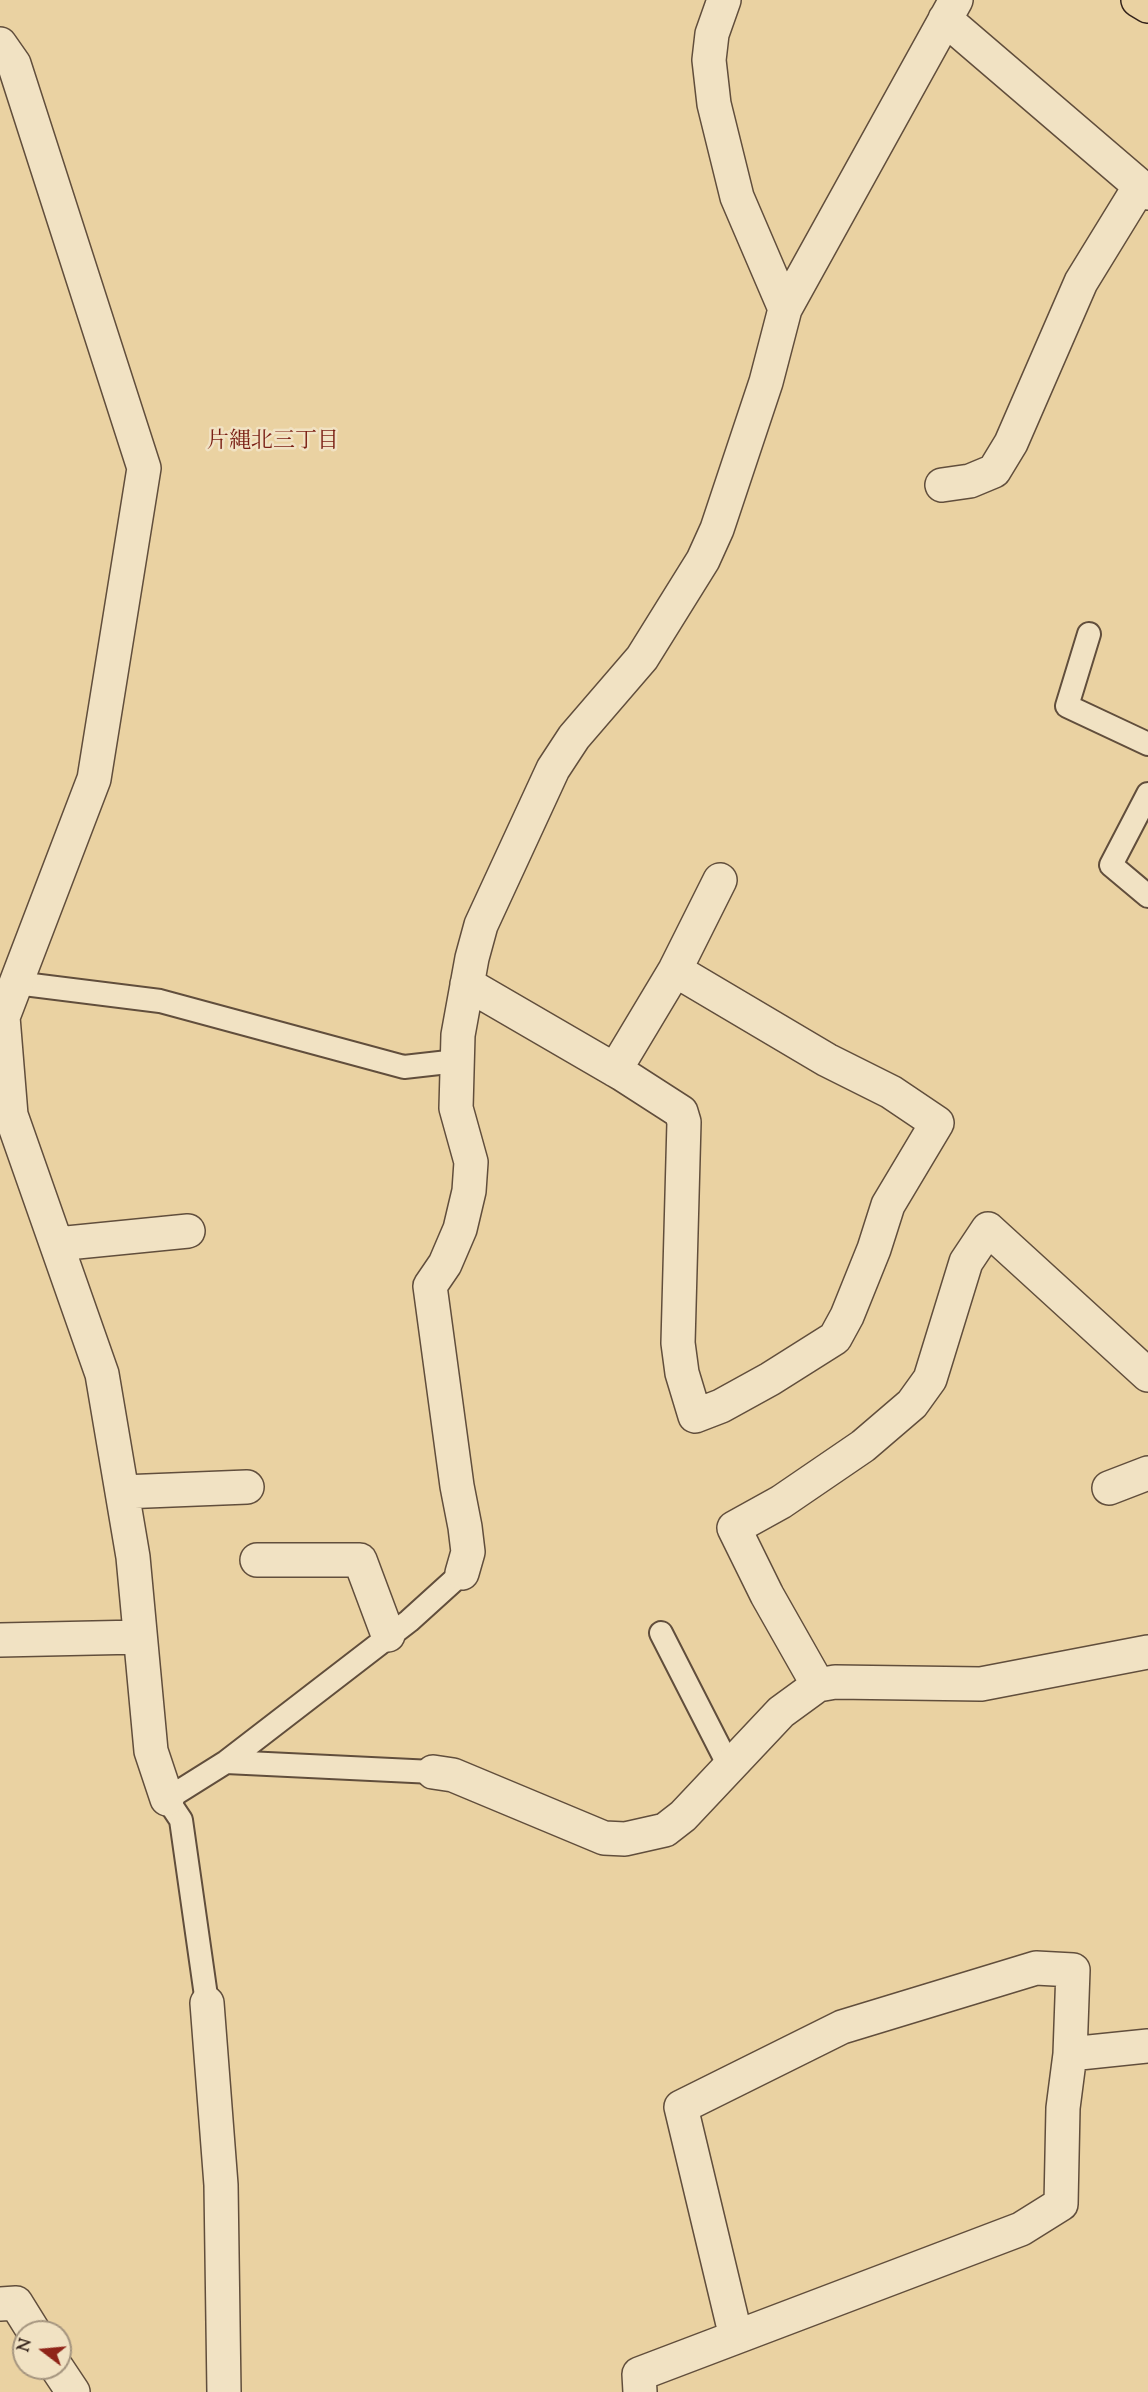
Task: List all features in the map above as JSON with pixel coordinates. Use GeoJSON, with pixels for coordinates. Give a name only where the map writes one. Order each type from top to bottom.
{"type":"FeatureCollection","features":[{"type":"Feature","properties":{"kind":"highway"},"geometry":{"type":"LineString","coordinates":[[1138,0],[1148,6]]}},
{"type":"Feature","properties":{"kind":"street"},"geometry":{"type":"LineString","coordinates":[[724,0],[712,34],[709,60],[714,104],[737,197],[785,309]]}},
{"type":"Feature","properties":{"kind":"street"},"geometry":{"type":"LineString","coordinates":[[462,1573],[468,1552],[430,1286],[445,1264],[460,1229],[469,1191],[471,1162],[456,1108],[458,1035],[481,925],[553,769],[574,737],[642,658],[703,560],[717,529],[766,382],[785,309],[951,10],[1144,189],[1081,282],[1011,443],[994,471],[970,481],[942,485]]}},
{"type":"Feature","properties":{"kind":"street"},"geometry":{"type":"LineString","coordinates":[[0,44],[14,64],[144,468],[94,779],[3,1017],[5,1107],[11,1115],[102,1374],[133,1557],[151,1751],[167,1799]]}},
{"type":"Feature","properties":{"kind":"street"},"geometry":{"type":"LineString","coordinates":[[615,1070],[675,969],[720,880]]}},
{"type":"Feature","properties":{"kind":"street"},"geometry":{"type":"LineString","coordinates":[[467,984],[615,1070],[681,1112],[683,1132],[678,1343],[682,1373],[695,1416],[722,1406],[835,1338],[861,1283],[888,1205],[937,1123],[891,1092],[828,1060],[675,969]]}},
{"type":"Feature","properties":{"kind":"street"},"geometry":{"type":"LineString","coordinates":[[818,1685],[766,1595],[734,1528],[781,1502],[863,1446],[912,1404],[930,1379],[966,1262],[988,1229],[1148,1376]]}},
{"type":"Feature","properties":{"kind":"street"},"geometry":{"type":"LineString","coordinates":[[57,1244],[188,1231]]}},
{"type":"Feature","properties":{"kind":"street"},"geometry":{"type":"LineString","coordinates":[[1109,1488],[1148,1473]]}},
{"type":"Feature","properties":{"kind":"street"},"geometry":{"type":"LineString","coordinates":[[122,1492],[247,1487]]}},
{"type":"Feature","properties":{"kind":"street"},"geometry":{"type":"LineString","coordinates":[[257,1560],[360,1560],[388,1635]]}},
{"type":"Feature","properties":{"kind":"street"},"geometry":{"type":"LineString","coordinates":[[0,1640],[140,1637]]}},
{"type":"Feature","properties":{"kind":"street"},"geometry":{"type":"LineString","coordinates":[[433,1772],[453,1775],[604,1838],[625,1839],[665,1830],[683,1815],[781,1712],[818,1685],[835,1682],[981,1684],[1148,1652]]}},
{"type":"Feature","properties":{"kind":"street"},"geometry":{"type":"LineString","coordinates":[[640,2392],[639,2374],[1021,2229],[1061,2204],[1063,2108],[1070,2054],[1073,1970],[1036,1968],[842,2027],[681,2107],[736,2337]]}},
{"type":"Feature","properties":{"kind":"street"},"geometry":{"type":"LineString","coordinates":[[207,2003],[221,2185],[224,2392]]}},
{"type":"Feature","properties":{"kind":"street"},"geometry":{"type":"LineString","coordinates":[[1070,2054],[1148,2046]]}},
{"type":"Feature","properties":{"kind":"street"},"geometry":{"type":"LineString","coordinates":[[0,2304],[15,2303],[26,2320]]}},
{"type":"Feature","properties":{"kind":"lane"},"geometry":{"type":"LineString","coordinates":[[1089,634],[1067,706],[1148,744]]}},
{"type":"Feature","properties":{"kind":"lane"},"geometry":{"type":"LineString","coordinates":[[1148,794],[1111,865],[1148,896]]}},
{"type":"Feature","properties":{"kind":"lane"},"geometry":{"type":"LineString","coordinates":[[16,983],[160,1001],[404,1067],[426,1067],[457,1061]]}},
{"type":"Feature","properties":{"kind":"lane"},"geometry":{"type":"LineString","coordinates":[[207,2003],[181,1820],[167,1799],[226,1762],[409,1621],[462,1573]]}},
{"type":"Feature","properties":{"kind":"lane"},"geometry":{"type":"LineString","coordinates":[[661,1633],[729,1766]]}},
{"type":"Feature","properties":{"kind":"lane"},"geometry":{"type":"LineString","coordinates":[[226,1762],[433,1772]]}},
{"type":"Feature","properties":{"kind":"district","name":"片縄北三丁目"},"geometry":{"type":"Point","coordinates":[273,443]}}]}
